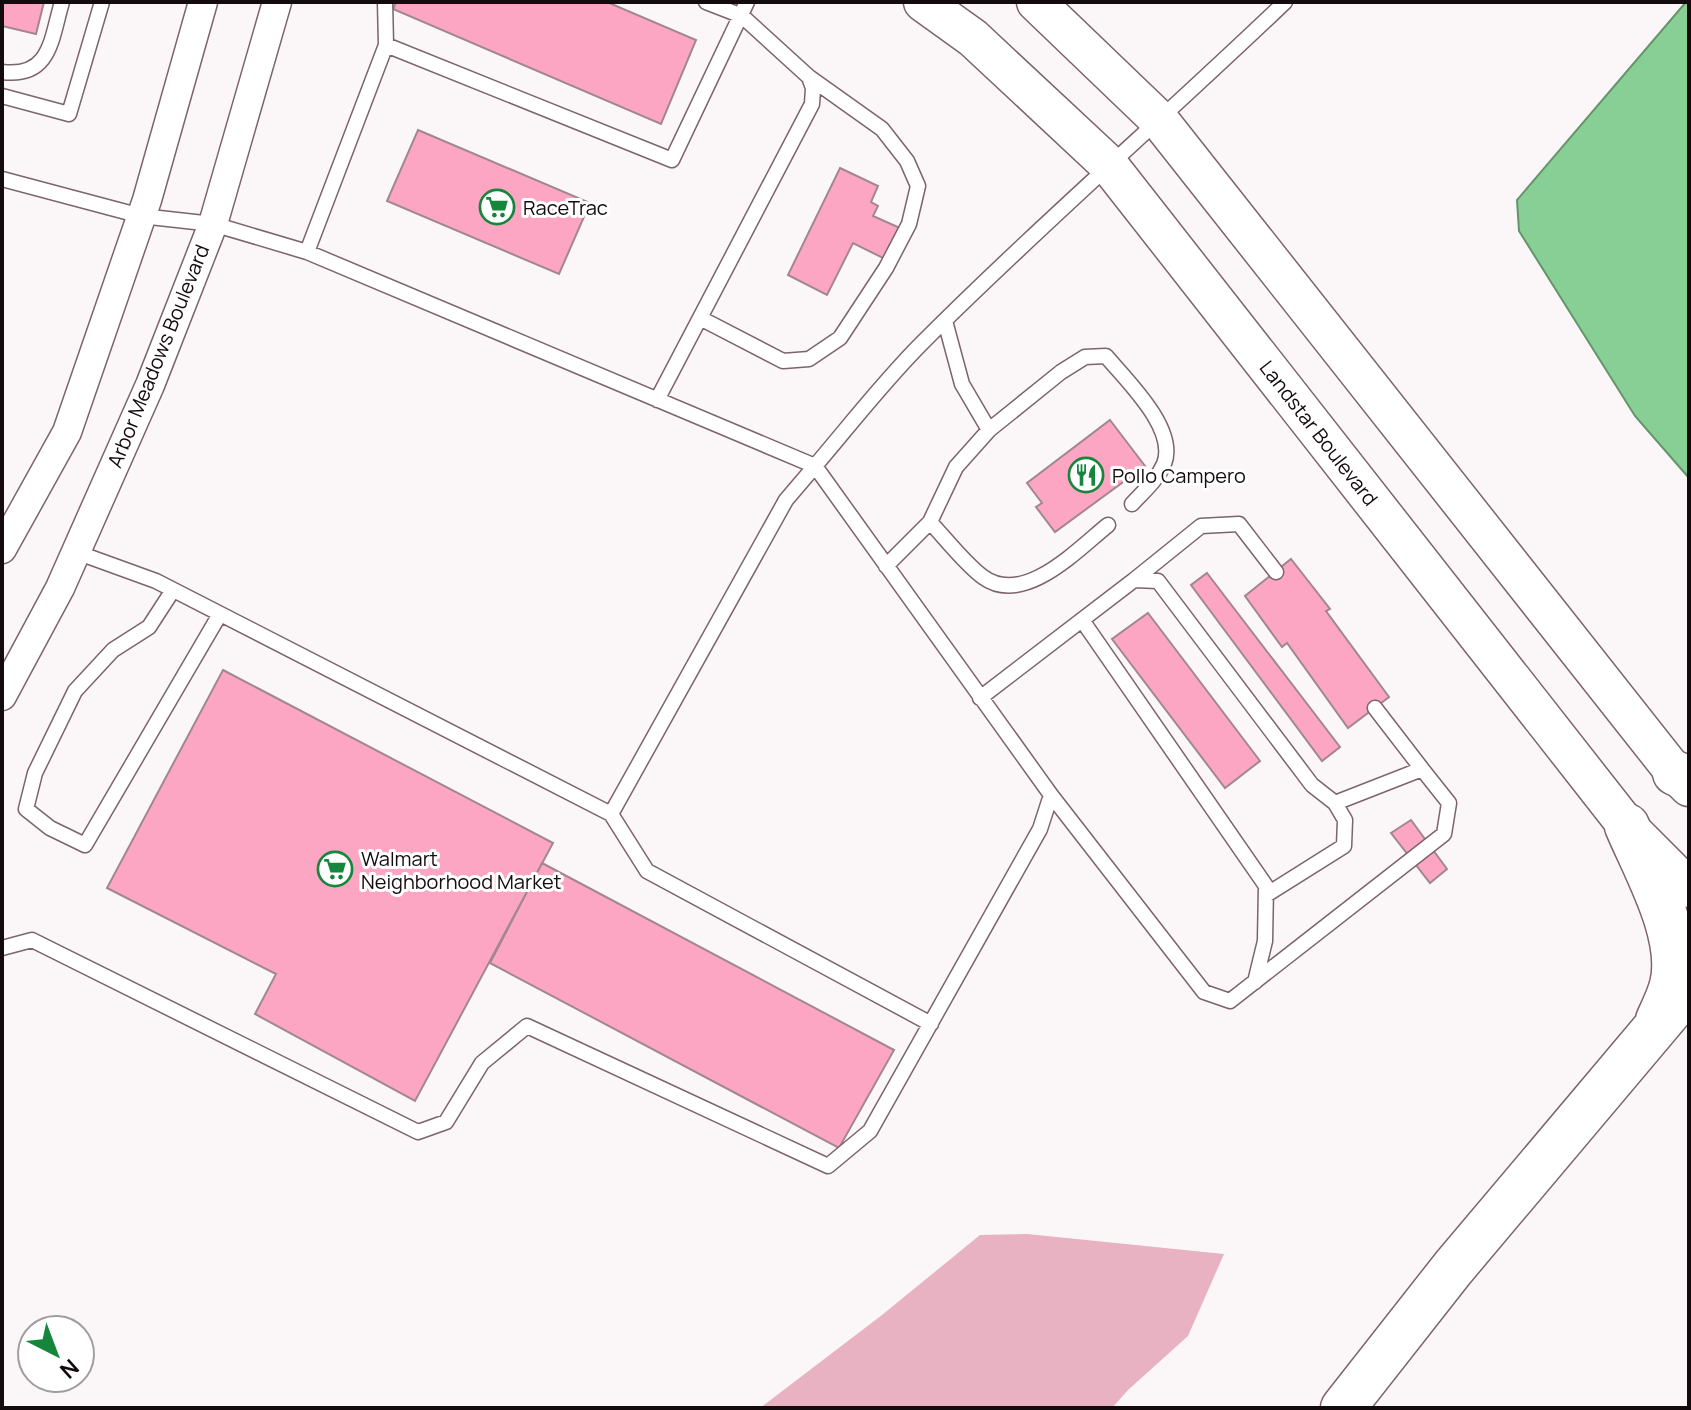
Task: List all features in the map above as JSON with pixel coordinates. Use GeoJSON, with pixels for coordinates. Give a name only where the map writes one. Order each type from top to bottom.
{"type":"FeatureCollection","features":[{"type":"Feature","properties":{"kind":"highway"},"geometry":{"type":"LineString","coordinates":[[1627,826],[1661,905],[1673,946],[1672,984],[1658,1022]]}},
{"type":"Feature","properties":{"kind":"highway"},"geometry":{"type":"LineString","coordinates":[[1343,1408],[1453,1268],[1689,988]]}},
{"type":"Feature","properties":{"kind":"main road","name":"Landstar Boulevard"},"geometry":{"type":"LineString","coordinates":[[923,2],[973,38],[1108,164],[1627,826],[1689,888]]}},
{"type":"Feature","properties":{"kind":"main road"},"geometry":{"type":"LineString","coordinates":[[1036,2],[1160,121],[1684,780]]}},
{"type":"Feature","properties":{"kind":"street"},"geometry":{"type":"LineString","coordinates":[[2,549],[67,432],[141,216],[203,2]]}},
{"type":"Feature","properties":{"kind":"street","name":"Arbor Meadows Boulevard"},"geometry":{"type":"LineString","coordinates":[[2,696],[60,588],[150,385],[213,224],[277,2]]}},
{"type":"Feature","properties":{"kind":"lane"},"geometry":{"type":"LineString","coordinates":[[2,72],[26,73],[45,59],[62,2]]}},
{"type":"Feature","properties":{"kind":"lane"},"geometry":{"type":"LineString","coordinates":[[2,96],[69,114],[102,2]]}},
{"type":"Feature","properties":{"kind":"lane"},"geometry":{"type":"LineString","coordinates":[[307,252],[386,45],[385,2]]}},
{"type":"Feature","properties":{"kind":"lane"},"geometry":{"type":"LineString","coordinates":[[700,318],[783,361],[809,359],[840,338],[886,268],[909,224],[918,186],[907,161],[882,129],[809,77],[744,9],[706,2]]}},
{"type":"Feature","properties":{"kind":"lane"},"geometry":{"type":"LineString","coordinates":[[611,814],[786,500],[920,345],[1108,164],[1160,121],[1285,2]]}},
{"type":"Feature","properties":{"kind":"lane"},"geometry":{"type":"LineString","coordinates":[[386,45],[672,160],[744,9]]}},
{"type":"Feature","properties":{"kind":"lane"},"geometry":{"type":"LineString","coordinates":[[657,400],[812,104],[813,88],[809,77]]}},
{"type":"Feature","properties":{"kind":"lane"},"geometry":{"type":"LineString","coordinates":[[2,179],[141,216],[213,224],[307,252],[815,466],[1051,795],[1204,992],[1230,1001],[1444,834],[1449,803],[1375,708]]}},
{"type":"Feature","properties":{"kind":"lane"},"geometry":{"type":"LineString","coordinates":[[945,321],[962,384],[989,430]]}},
{"type":"Feature","properties":{"kind":"lane"},"geometry":{"type":"LineString","coordinates":[[886,566],[930,522],[956,467],[989,430],[1061,372],[1085,357],[1106,356],[1153,412],[1165,442],[1165,462],[1153,482],[1132,504]]}},
{"type":"Feature","properties":{"kind":"lane"},"geometry":{"type":"LineString","coordinates":[[930,522],[984,578],[1009,586],[1026,584],[1050,571],[1108,525]]}},
{"type":"Feature","properties":{"kind":"lane"},"geometry":{"type":"LineString","coordinates":[[980,698],[1201,526],[1239,524],[1276,572]]}},
{"type":"Feature","properties":{"kind":"lane"},"geometry":{"type":"LineString","coordinates":[[76,552],[173,590],[611,814],[647,871],[931,1024]]}},
{"type":"Feature","properties":{"kind":"lane"},"geometry":{"type":"LineString","coordinates":[[1134,580],[1158,581],[1312,785],[1335,803],[1345,820],[1344,846],[1266,895]]}},
{"type":"Feature","properties":{"kind":"lane"},"geometry":{"type":"LineString","coordinates":[[173,590],[149,627],[113,650],[75,691],[35,773],[26,809],[50,828],[85,845],[220,614]]}},
{"type":"Feature","properties":{"kind":"lane"},"geometry":{"type":"LineString","coordinates":[[1082,620],[1266,886],[1265,941],[1255,982]]}},
{"type":"Feature","properties":{"kind":"lane"},"geometry":{"type":"LineString","coordinates":[[1335,803],[1422,769]]}},
{"type":"Feature","properties":{"kind":"lane"},"geometry":{"type":"LineString","coordinates":[[2,948],[32,940],[418,1132],[446,1122],[482,1063],[527,1026],[828,1166],[870,1131],[1040,829],[1051,795]]}},
{"type":"Feature","properties":{"kind":"shaded area"},"geometry":{"type":"Polygon","coordinates":[[[1689,2],[1689,478],[1635,416],[1519,231],[1517,200],[1689,2]]]}},
{"type":"Feature","properties":{"kind":"shaded area"},"geometry":{"type":"Polygon","coordinates":[[[1027,1234],[1224,1254],[1188,1336],[1112,1408],[760,1408],[980,1235],[1027,1234]]]}},
{"type":"Feature","properties":{"kind":"building"},"geometry":{"type":"Polygon","coordinates":[[[2,2],[44,2],[36,34],[2,26],[2,2]]]}},
{"type":"Feature","properties":{"kind":"building"},"geometry":{"type":"Polygon","coordinates":[[[396,2],[607,2],[696,40],[661,124],[393,9],[396,2]]]}},
{"type":"Feature","properties":{"kind":"building"},"geometry":{"type":"Polygon","coordinates":[[[418,130],[590,203],[559,274],[387,201],[418,130]]]}},
{"type":"Feature","properties":{"kind":"building"},"geometry":{"type":"Polygon","coordinates":[[[840,168],[878,186],[871,202],[878,206],[873,216],[900,228],[885,259],[853,243],[827,295],[788,275],[840,168]]]}},
{"type":"Feature","properties":{"kind":"building","name":"Pollo Campero"},"geometry":{"type":"Polygon","coordinates":[[[1110,420],[1145,466],[1055,532],[1036,507],[1042,503],[1027,483],[1110,420]]]}},
{"type":"Feature","properties":{"kind":"building"},"geometry":{"type":"Polygon","coordinates":[[[1291,559],[1330,609],[1326,611],[1389,697],[1348,728],[1287,643],[1282,647],[1245,596],[1291,559]]]}},
{"type":"Feature","properties":{"kind":"building"},"geometry":{"type":"Polygon","coordinates":[[[1207,573],[1340,747],[1322,761],[1191,585],[1207,573]]]}},
{"type":"Feature","properties":{"kind":"building"},"geometry":{"type":"Polygon","coordinates":[[[1148,613],[1260,761],[1225,788],[1112,639],[1148,613]]]}},
{"type":"Feature","properties":{"kind":"building"},"geometry":{"type":"Polygon","coordinates":[[[223,670],[553,843],[415,1101],[255,1014],[276,974],[107,888],[223,670]]]}},
{"type":"Feature","properties":{"kind":"building"},"geometry":{"type":"Polygon","coordinates":[[[1411,820],[1447,869],[1430,883],[1391,833],[1411,820]]]}},
{"type":"Feature","properties":{"kind":"building"},"geometry":{"type":"Polygon","coordinates":[[[542,863],[894,1050],[839,1148],[490,963],[542,863]]]}},
{"type":"Feature","properties":{"kind":"place","name":"RaceTrac"},"geometry":{"type":"Point","coordinates":[497,207]}},
{"type":"Feature","properties":{"kind":"place","name":"Pollo Campero"},"geometry":{"type":"Point","coordinates":[1086,475]}},
{"type":"Feature","properties":{"kind":"place","name":"Walmart Neighborhood Market"},"geometry":{"type":"Point","coordinates":[335,869]}}]}
